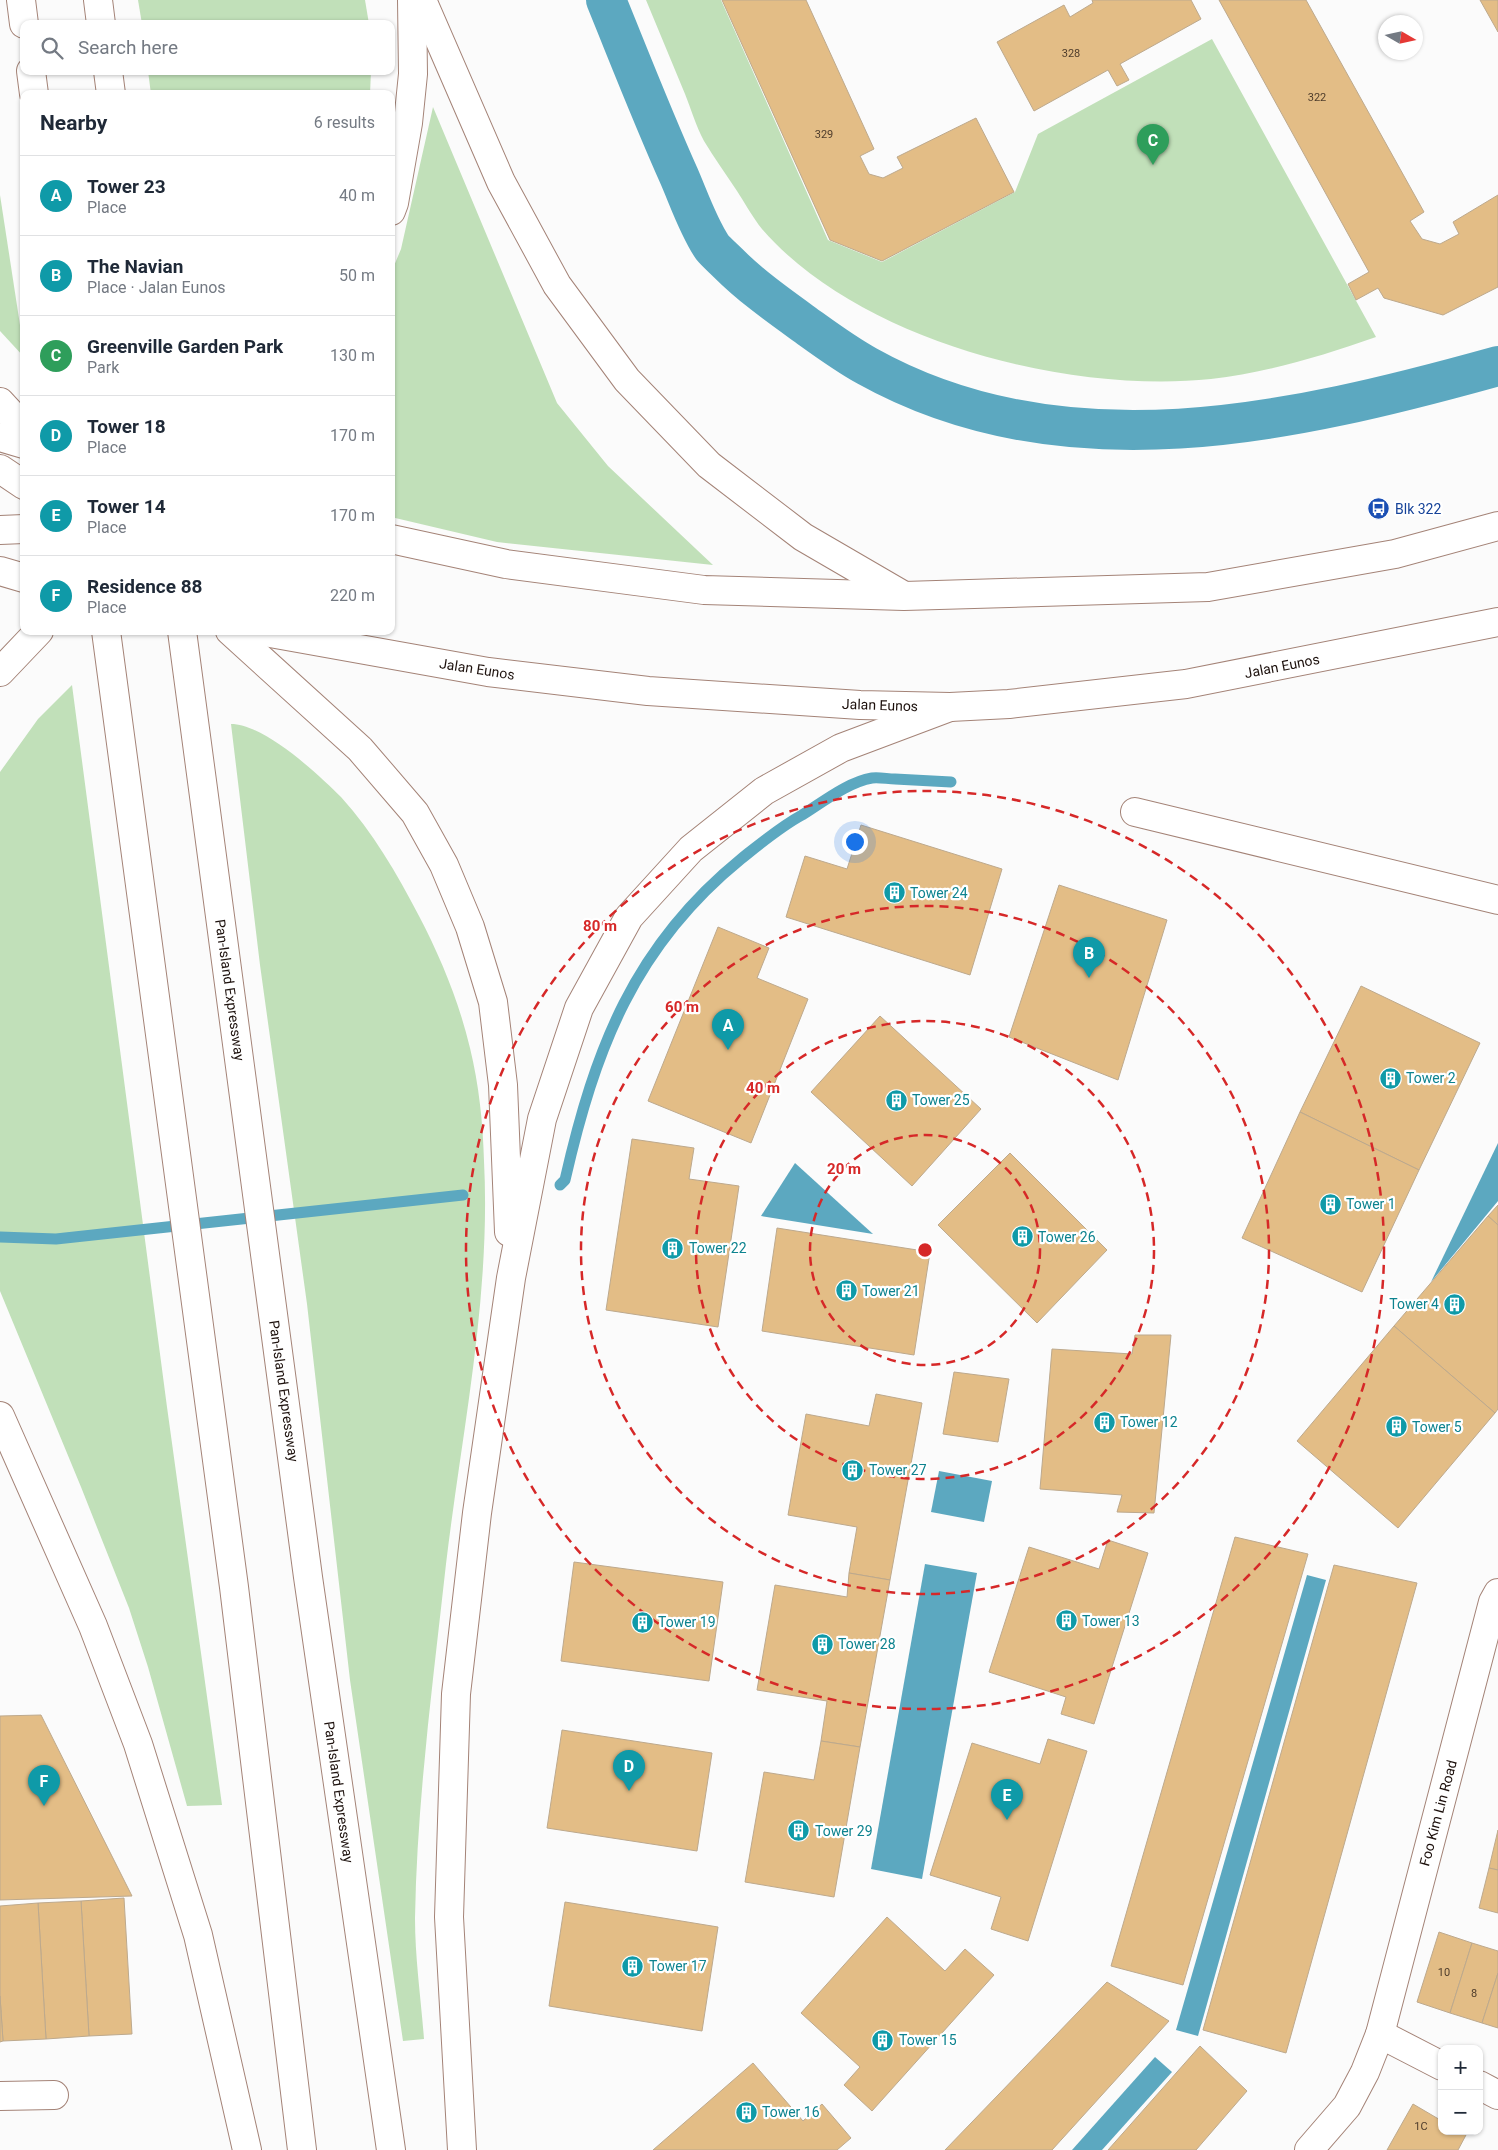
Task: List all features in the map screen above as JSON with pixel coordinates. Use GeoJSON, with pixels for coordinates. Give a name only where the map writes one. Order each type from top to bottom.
{"type":"FeatureCollection","features":[{"type":"Feature","properties":{"kind":"main road"},"geometry":{"type":"LineString","coordinates":[[21,0],[24,20]]}},
{"type":"Feature","properties":{"kind":"main road"},"geometry":{"type":"LineString","coordinates":[[98,0],[101,20]]}},
{"type":"Feature","properties":{"kind":"main road"},"geometry":{"type":"LineString","coordinates":[[395,197],[408,123],[413,74],[412,0]]}},
{"type":"Feature","properties":{"kind":"main road"},"geometry":{"type":"LineString","coordinates":[[422,0],[501,182],[557,285],[627,380],[709,465],[803,537],[904,596]]}},
{"type":"Feature","properties":{"kind":"main road"},"geometry":{"type":"LineString","coordinates":[[31,75],[33,90]]}},
{"type":"Feature","properties":{"kind":"main road"},"geometry":{"type":"LineString","coordinates":[[109,75],[110,90]]}},
{"type":"Feature","properties":{"kind":"main road"},"geometry":{"type":"LineString","coordinates":[[0,402],[20,424]]}},
{"type":"Feature","properties":{"kind":"main road"},"geometry":{"type":"LineString","coordinates":[[0,437],[20,443]]}},
{"type":"Feature","properties":{"kind":"main road"},"geometry":{"type":"LineString","coordinates":[[0,469],[20,482]]}},
{"type":"Feature","properties":{"kind":"main road"},"geometry":{"type":"LineString","coordinates":[[395,540],[506,564],[704,590],[904,596],[1208,587],[1395,554],[1498,526]]}},
{"type":"Feature","properties":{"kind":"main road"},"geometry":{"type":"LineString","coordinates":[[0,530],[20,528]]}},
{"type":"Feature","properties":{"kind":"main road"},"geometry":{"type":"LineString","coordinates":[[0,571],[20,577]]}},
{"type":"Feature","properties":{"kind":"main road","name":"Jalan Eunos"},"geometry":{"type":"LineString","coordinates":[[281,635],[488,672],[648,691],[860,705],[950,708],[1009,704],[1186,684],[1498,622]]}},
{"type":"Feature","properties":{"kind":"main road"},"geometry":{"type":"LineString","coordinates":[[0,672],[35,635]]}},
{"type":"Feature","properties":{"kind":"main road"},"geometry":{"type":"LineString","coordinates":[[107,635],[235,1597],[302,2150]]}},
{"type":"Feature","properties":{"kind":"main road","name":"Pan-Island Expressway"},"geometry":{"type":"LineString","coordinates":[[183,635],[283,1384],[391,2150]]}},
{"type":"Feature","properties":{"kind":"main road"},"geometry":{"type":"LineString","coordinates":[[234,635],[360,748],[415,814],[444,865],[470,927],[493,1002],[503,1085],[511,1278]]}},
{"type":"Feature","properties":{"kind":"main road"},"geometry":{"type":"LineString","coordinates":[[329,635],[365,650]]}},
{"type":"Feature","properties":{"kind":"main road"},"geometry":{"type":"LineString","coordinates":[[462,2150],[448,1918],[456,1694],[477,1513],[511,1278],[542,1118],[579,1008],[629,917],[691,849],[764,791],[841,748],[950,708]]}},
{"type":"Feature","properties":{"kind":"main road"},"geometry":{"type":"LineString","coordinates":[[1135,812],[1498,900]]}},
{"type":"Feature","properties":{"kind":"main road"},"geometry":{"type":"LineString","coordinates":[[0,1416],[93,1626],[138,1744],[198,1935],[247,2150]]}},
{"type":"Feature","properties":{"kind":"main road","name":"Foo Kim Lin Road"},"geometry":{"type":"LineString","coordinates":[[1309,2150],[1347,2106],[1366,2072],[1380,2034],[1490,1612],[1498,1593]]}},
{"type":"Feature","properties":{"kind":"main road"},"geometry":{"type":"LineString","coordinates":[[1380,2034],[1438,2064]]}},
{"type":"Feature","properties":{"kind":"main road"},"geometry":{"type":"LineString","coordinates":[[1483,2087],[1498,2095]]}},
{"type":"Feature","properties":{"kind":"main road"},"geometry":{"type":"LineString","coordinates":[[0,2096],[54,2095]]}},
{"type":"Feature","properties":{"kind":"green space"},"geometry":{"type":"Polygon","coordinates":[[[138,0],[365,0],[368,20],[141,20],[138,0]]]}},
{"type":"Feature","properties":{"kind":"green space"},"geometry":{"type":"Polygon","coordinates":[[[646,0],[721,0],[828,240],[882,262],[1015,192],[1038,134],[1212,39],[1376,337],[1336,351],[1254,372],[1211,379],[1155,381],[1094,378],[1032,368],[969,352],[909,330],[853,302],[803,268],[762,229],[704,141],[646,0]]]}},
{"type":"Feature","properties":{"kind":"green space"},"geometry":{"type":"Polygon","coordinates":[[[149,75],[371,75],[370,90],[150,90],[149,75]]]}},
{"type":"Feature","properties":{"kind":"green space"},"geometry":{"type":"Polygon","coordinates":[[[433,107],[557,403],[608,466],[713,565],[497,542],[395,518],[395,263],[401,249],[433,107]]]}},
{"type":"Feature","properties":{"kind":"green space"},"geometry":{"type":"Polygon","coordinates":[[[0,195],[20,325],[20,353],[0,331],[0,195]]]}},
{"type":"Feature","properties":{"kind":"green space"},"geometry":{"type":"Polygon","coordinates":[[[72,685],[167,1407],[222,1805],[187,1806],[148,1667],[129,1608],[0,1291],[0,772],[38,719],[72,685]]]}},
{"type":"Feature","properties":{"kind":"green space"},"geometry":{"type":"Polygon","coordinates":[[[231,724],[244,726],[259,732],[290,752],[341,797],[364,824],[411,900],[442,964],[466,1031],[478,1090],[482,1118],[485,1212],[479,1313],[474,1363],[446,1564],[426,1741],[416,1874],[415,1933],[424,2039],[403,2041],[350,1680],[307,1304],[260,965],[231,724]]]}},
{"type":"Feature","properties":{"kind":"water"},"geometry":{"type":"Polygon","coordinates":[[[1498,1143],[1498,1201],[1431,1282],[1498,1143]]]}},
{"type":"Feature","properties":{"kind":"water"},"geometry":{"type":"Polygon","coordinates":[[[795,1163],[873,1234],[761,1216],[795,1163]]]}},
{"type":"Feature","properties":{"kind":"water"},"geometry":{"type":"Polygon","coordinates":[[[939,1471],[992,1481],[984,1522],[931,1512],[939,1471]]]}},
{"type":"Feature","properties":{"kind":"water"},"geometry":{"type":"Polygon","coordinates":[[[925,1564],[977,1573],[922,1879],[871,1869],[925,1564]]]}},
{"type":"Feature","properties":{"kind":"water"},"geometry":{"type":"Polygon","coordinates":[[[1307,1575],[1326,1580],[1198,2036],[1176,2030],[1307,1575]]]}},
{"type":"Feature","properties":{"kind":"water"},"geometry":{"type":"Polygon","coordinates":[[[1155,2057],[1172,2072],[1102,2150],[1072,2150],[1155,2057]]]}},
{"type":"Feature","properties":{"kind":"building"},"geometry":{"type":"Polygon","coordinates":[[[722,0],[806,0],[874,149],[860,156],[869,174],[883,178],[903,168],[897,157],[976,118],[1014,192],[882,261],[830,240],[722,0]]]}},
{"type":"Feature","properties":{"kind":"building"},"geometry":{"type":"Polygon","coordinates":[[[1092,0],[1191,0],[1201,19],[1120,64],[1129,80],[1117,86],[1108,70],[1034,111],[997,42],[1064,5],[1070,17],[1093,3],[1092,0]]]}},
{"type":"Feature","properties":{"kind":"building"},"geometry":{"type":"Polygon","coordinates":[[[1219,0],[1306,0],[1424,212],[1410,221],[1422,239],[1440,244],[1459,234],[1453,222],[1498,195],[1498,287],[1443,315],[1384,298],[1378,288],[1356,300],[1348,284],[1369,272],[1219,0]]]}},
{"type":"Feature","properties":{"kind":"building"},"geometry":{"type":"Polygon","coordinates":[[[1480,0],[1498,0],[1498,32],[1480,0]]]}},
{"type":"Feature","properties":{"kind":"building","name":"Tower 24"},"geometry":{"type":"Polygon","coordinates":[[[861,825],[1002,869],[970,975],[786,917],[805,856],[847,869],[861,825]]]}},
{"type":"Feature","properties":{"kind":"building"},"geometry":{"type":"Polygon","coordinates":[[[1059,885],[1167,920],[1118,1080],[1009,1037],[1059,885]]]}},
{"type":"Feature","properties":{"kind":"building"},"geometry":{"type":"Polygon","coordinates":[[[718,927],[769,948],[757,978],[808,999],[751,1143],[648,1101],[718,927]]]}},
{"type":"Feature","properties":{"kind":"building","name":"Tower 2"},"geometry":{"type":"Polygon","coordinates":[[[1361,986],[1480,1043],[1419,1170],[1300,1112],[1361,986]]]}},
{"type":"Feature","properties":{"kind":"building","name":"Tower 25"},"geometry":{"type":"Polygon","coordinates":[[[880,1016],[981,1109],[912,1186],[811,1092],[880,1016]]]}},
{"type":"Feature","properties":{"kind":"building","name":"Tower 1"},"geometry":{"type":"Polygon","coordinates":[[[1300,1112],[1419,1170],[1362,1292],[1242,1238],[1300,1112]]]}},
{"type":"Feature","properties":{"kind":"building","name":"Tower 22"},"geometry":{"type":"Polygon","coordinates":[[[632,1139],[694,1148],[689,1179],[739,1186],[718,1327],[606,1310],[632,1139]]]}},
{"type":"Feature","properties":{"kind":"building","name":"Tower 26"},"geometry":{"type":"Polygon","coordinates":[[[1010,1153],[1107,1250],[1037,1323],[938,1225],[1010,1153]]]}},
{"type":"Feature","properties":{"kind":"building"},"geometry":{"type":"Polygon","coordinates":[[[1498,1205],[1498,1225],[1488,1216],[1498,1205]]]}},
{"type":"Feature","properties":{"kind":"building","name":"Tower 4"},"geometry":{"type":"Polygon","coordinates":[[[1488,1216],[1498,1225],[1498,1409],[1495,1413],[1394,1326],[1488,1216]]]}},
{"type":"Feature","properties":{"kind":"building","name":"Tower 21"},"geometry":{"type":"Polygon","coordinates":[[[777,1228],[930,1252],[914,1355],[762,1331],[777,1228]]]}},
{"type":"Feature","properties":{"kind":"building","name":"Tower 5"},"geometry":{"type":"Polygon","coordinates":[[[1394,1326],[1495,1413],[1398,1528],[1297,1441],[1394,1326]]]}},
{"type":"Feature","properties":{"kind":"building","name":"Tower 12"},"geometry":{"type":"Polygon","coordinates":[[[1135,1335],[1171,1335],[1154,1513],[1117,1512],[1122,1495],[1040,1489],[1052,1349],[1132,1354],[1135,1335]]]}},
{"type":"Feature","properties":{"kind":"building"},"geometry":{"type":"Polygon","coordinates":[[[954,1372],[1009,1379],[998,1442],[943,1434],[954,1372]]]}},
{"type":"Feature","properties":{"kind":"building","name":"Tower 27"},"geometry":{"type":"Polygon","coordinates":[[[876,1394],[922,1403],[890,1580],[849,1573],[857,1527],[788,1515],[806,1414],[869,1426],[876,1394]]]}},
{"type":"Feature","properties":{"kind":"building"},"geometry":{"type":"Polygon","coordinates":[[[1235,1537],[1308,1554],[1183,1985],[1111,1966],[1235,1537]]]}},
{"type":"Feature","properties":{"kind":"building","name":"Tower 13"},"geometry":{"type":"Polygon","coordinates":[[[1108,1540],[1148,1553],[1094,1724],[1061,1714],[1066,1697],[989,1672],[1029,1547],[1099,1569],[1108,1540]]]}},
{"type":"Feature","properties":{"kind":"building","name":"Tower 19"},"geometry":{"type":"Polygon","coordinates":[[[574,1562],[723,1582],[709,1681],[561,1661],[574,1562]]]}},
{"type":"Feature","properties":{"kind":"building"},"geometry":{"type":"Polygon","coordinates":[[[1334,1565],[1417,1583],[1286,2053],[1203,2030],[1334,1565]]]}},
{"type":"Feature","properties":{"kind":"building","name":"Tower 28"},"geometry":{"type":"Polygon","coordinates":[[[849,1573],[890,1580],[860,1747],[821,1741],[827,1701],[757,1690],[775,1585],[847,1597],[849,1573]]]}},
{"type":"Feature","properties":{"kind":"building"},"geometry":{"type":"Polygon","coordinates":[[[41,1715],[132,1896],[0,1900],[0,1716],[41,1715]]]}},
{"type":"Feature","properties":{"kind":"building"},"geometry":{"type":"Polygon","coordinates":[[[562,1730],[712,1753],[697,1851],[547,1828],[562,1730]]]}},
{"type":"Feature","properties":{"kind":"building"},"geometry":{"type":"Polygon","coordinates":[[[1048,1739],[1087,1751],[1028,1941],[991,1929],[1001,1897],[930,1875],[972,1743],[1040,1764],[1048,1739]]]}},
{"type":"Feature","properties":{"kind":"building","name":"Tower 29"},"geometry":{"type":"Polygon","coordinates":[[[821,1741],[860,1747],[834,1897],[745,1882],[764,1772],[814,1780],[821,1741]]]}},
{"type":"Feature","properties":{"kind":"building"},"geometry":{"type":"Polygon","coordinates":[[[1498,1830],[1498,1870],[1489,1868],[1498,1830]]]}},
{"type":"Feature","properties":{"kind":"building"},"geometry":{"type":"Polygon","coordinates":[[[1489,1868],[1498,1870],[1498,1913],[1479,1908],[1489,1868]]]}},
{"type":"Feature","properties":{"kind":"building"},"geometry":{"type":"Polygon","coordinates":[[[124,1898],[132,2034],[89,2036],[81,1901],[124,1898]]]}},
{"type":"Feature","properties":{"kind":"building"},"geometry":{"type":"Polygon","coordinates":[[[81,1901],[89,2036],[46,2039],[38,1903],[81,1901]]]}},
{"type":"Feature","properties":{"kind":"building","name":"Tower 17"},"geometry":{"type":"Polygon","coordinates":[[[565,1902],[718,1927],[702,2031],[549,2006],[565,1902]]]}},
{"type":"Feature","properties":{"kind":"building"},"geometry":{"type":"Polygon","coordinates":[[[38,1903],[46,2039],[3,2041],[0,1996],[0,1906],[38,1903]]]}},
{"type":"Feature","properties":{"kind":"building","name":"Tower 15"},"geometry":{"type":"Polygon","coordinates":[[[887,1917],[945,1971],[965,1949],[994,1975],[872,2111],[844,2085],[860,2067],[801,2013],[887,1917]]]}},
{"type":"Feature","properties":{"kind":"building"},"geometry":{"type":"Polygon","coordinates":[[[1439,1932],[1472,1943],[1450,2013],[1417,2002],[1439,1932]]]}},
{"type":"Feature","properties":{"kind":"building"},"geometry":{"type":"Polygon","coordinates":[[[1472,1943],[1498,1951],[1498,1973],[1482,2023],[1450,2013],[1472,1943]]]}},
{"type":"Feature","properties":{"kind":"building"},"geometry":{"type":"Polygon","coordinates":[[[1498,1973],[1498,2028],[1482,2023],[1498,1973]]]}},
{"type":"Feature","properties":{"kind":"building"},"geometry":{"type":"Polygon","coordinates":[[[1107,1982],[1169,2021],[1052,2150],[945,2150],[1107,1982]]]}},
{"type":"Feature","properties":{"kind":"building"},"geometry":{"type":"Polygon","coordinates":[[[0,1996],[3,2041],[0,2042],[0,1996]]]}},
{"type":"Feature","properties":{"kind":"building"},"geometry":{"type":"Polygon","coordinates":[[[1200,2046],[1247,2091],[1196,2150],[1108,2150],[1200,2046]]]}},
{"type":"Feature","properties":{"kind":"building","name":"Tower 16"},"geometry":{"type":"Polygon","coordinates":[[[753,2063],[803,2121],[822,2104],[851,2138],[837,2150],[653,2150],[753,2063]]]}},
{"type":"Feature","properties":{"kind":"building"},"geometry":{"type":"Polygon","coordinates":[[[1413,2104],[1438,2119],[1438,2135],[1466,2135],[1458,2150],[1387,2150],[1413,2104]]]}},
{"type":"Feature","properties":{"kind":"waterway"},"geometry":{"type":"LineString","coordinates":[[606,0],[694,212],[712,247],[758,289],[838,348],[867,366],[942,400],[1020,420],[1099,429],[1180,429],[1260,420],[1341,406],[1498,366]]}},
{"type":"Feature","properties":{"kind":"waterway"},"geometry":{"type":"LineString","coordinates":[[560,1185],[565,1180],[590,1087],[624,1003],[646,964],[673,927],[704,892],[741,859],[778,830],[836,793],[854,784],[875,778],[951,782]]}},
{"type":"Feature","properties":{"kind":"waterway"},"geometry":{"type":"LineString","coordinates":[[0,1237],[56,1239],[463,1195]]}},
{"type":"Feature","properties":{"kind":"place","name":"Greenville Garden Park"},"geometry":{"type":"Point","coordinates":[1153,165]}},
{"type":"Feature","properties":{"kind":"place","name":"Blk 322"},"geometry":{"type":"Point","coordinates":[1379,509]}},
{"type":"Feature","properties":{"kind":"place","name":"Tower 24"},"geometry":{"type":"Point","coordinates":[894,893]}},
{"type":"Feature","properties":{"kind":"place","name":"The Navian"},"geometry":{"type":"Point","coordinates":[1089,978]}},
{"type":"Feature","properties":{"kind":"place","name":"Tower 23"},"geometry":{"type":"Point","coordinates":[728,1050]}},
{"type":"Feature","properties":{"kind":"place","name":"Tower 2"},"geometry":{"type":"Point","coordinates":[1390,1078]}},
{"type":"Feature","properties":{"kind":"place","name":"Tower 25"},"geometry":{"type":"Point","coordinates":[896,1100]}},
{"type":"Feature","properties":{"kind":"place","name":"Tower 1"},"geometry":{"type":"Point","coordinates":[1330,1204]}},
{"type":"Feature","properties":{"kind":"place","name":"Tower 26"},"geometry":{"type":"Point","coordinates":[1022,1237]}},
{"type":"Feature","properties":{"kind":"place","name":"Tower 22"},"geometry":{"type":"Point","coordinates":[673,1248]}},
{"type":"Feature","properties":{"kind":"place","name":"Tower 21"},"geometry":{"type":"Point","coordinates":[846,1291]}},
{"type":"Feature","properties":{"kind":"place","name":"Tower 4"},"geometry":{"type":"Point","coordinates":[1455,1304]}},
{"type":"Feature","properties":{"kind":"place","name":"Tower 12"},"geometry":{"type":"Point","coordinates":[1104,1422]}},
{"type":"Feature","properties":{"kind":"place","name":"Tower 5"},"geometry":{"type":"Point","coordinates":[1396,1427]}},
{"type":"Feature","properties":{"kind":"place","name":"Tower 27"},"geometry":{"type":"Point","coordinates":[853,1470]}},
{"type":"Feature","properties":{"kind":"place","name":"Tower 13"},"geometry":{"type":"Point","coordinates":[1066,1621]}},
{"type":"Feature","properties":{"kind":"place","name":"Tower 19"},"geometry":{"type":"Point","coordinates":[642,1622]}},
{"type":"Feature","properties":{"kind":"place","name":"Tower 28"},"geometry":{"type":"Point","coordinates":[822,1644]}},
{"type":"Feature","properties":{"kind":"place","name":"Tower 18"},"geometry":{"type":"Point","coordinates":[629,1791]}},
{"type":"Feature","properties":{"kind":"place","name":"Residence 88"},"geometry":{"type":"Point","coordinates":[44,1806]}},
{"type":"Feature","properties":{"kind":"place","name":"Tower 14"},"geometry":{"type":"Point","coordinates":[1007,1820]}},
{"type":"Feature","properties":{"kind":"place","name":"Tower 29"},"geometry":{"type":"Point","coordinates":[799,1831]}},
{"type":"Feature","properties":{"kind":"place","name":"Tower 17"},"geometry":{"type":"Point","coordinates":[633,1966]}},
{"type":"Feature","properties":{"kind":"place","name":"Tower 15"},"geometry":{"type":"Point","coordinates":[883,2040]}},
{"type":"Feature","properties":{"kind":"place","name":"Tower 16"},"geometry":{"type":"Point","coordinates":[746,2112]}}]}
